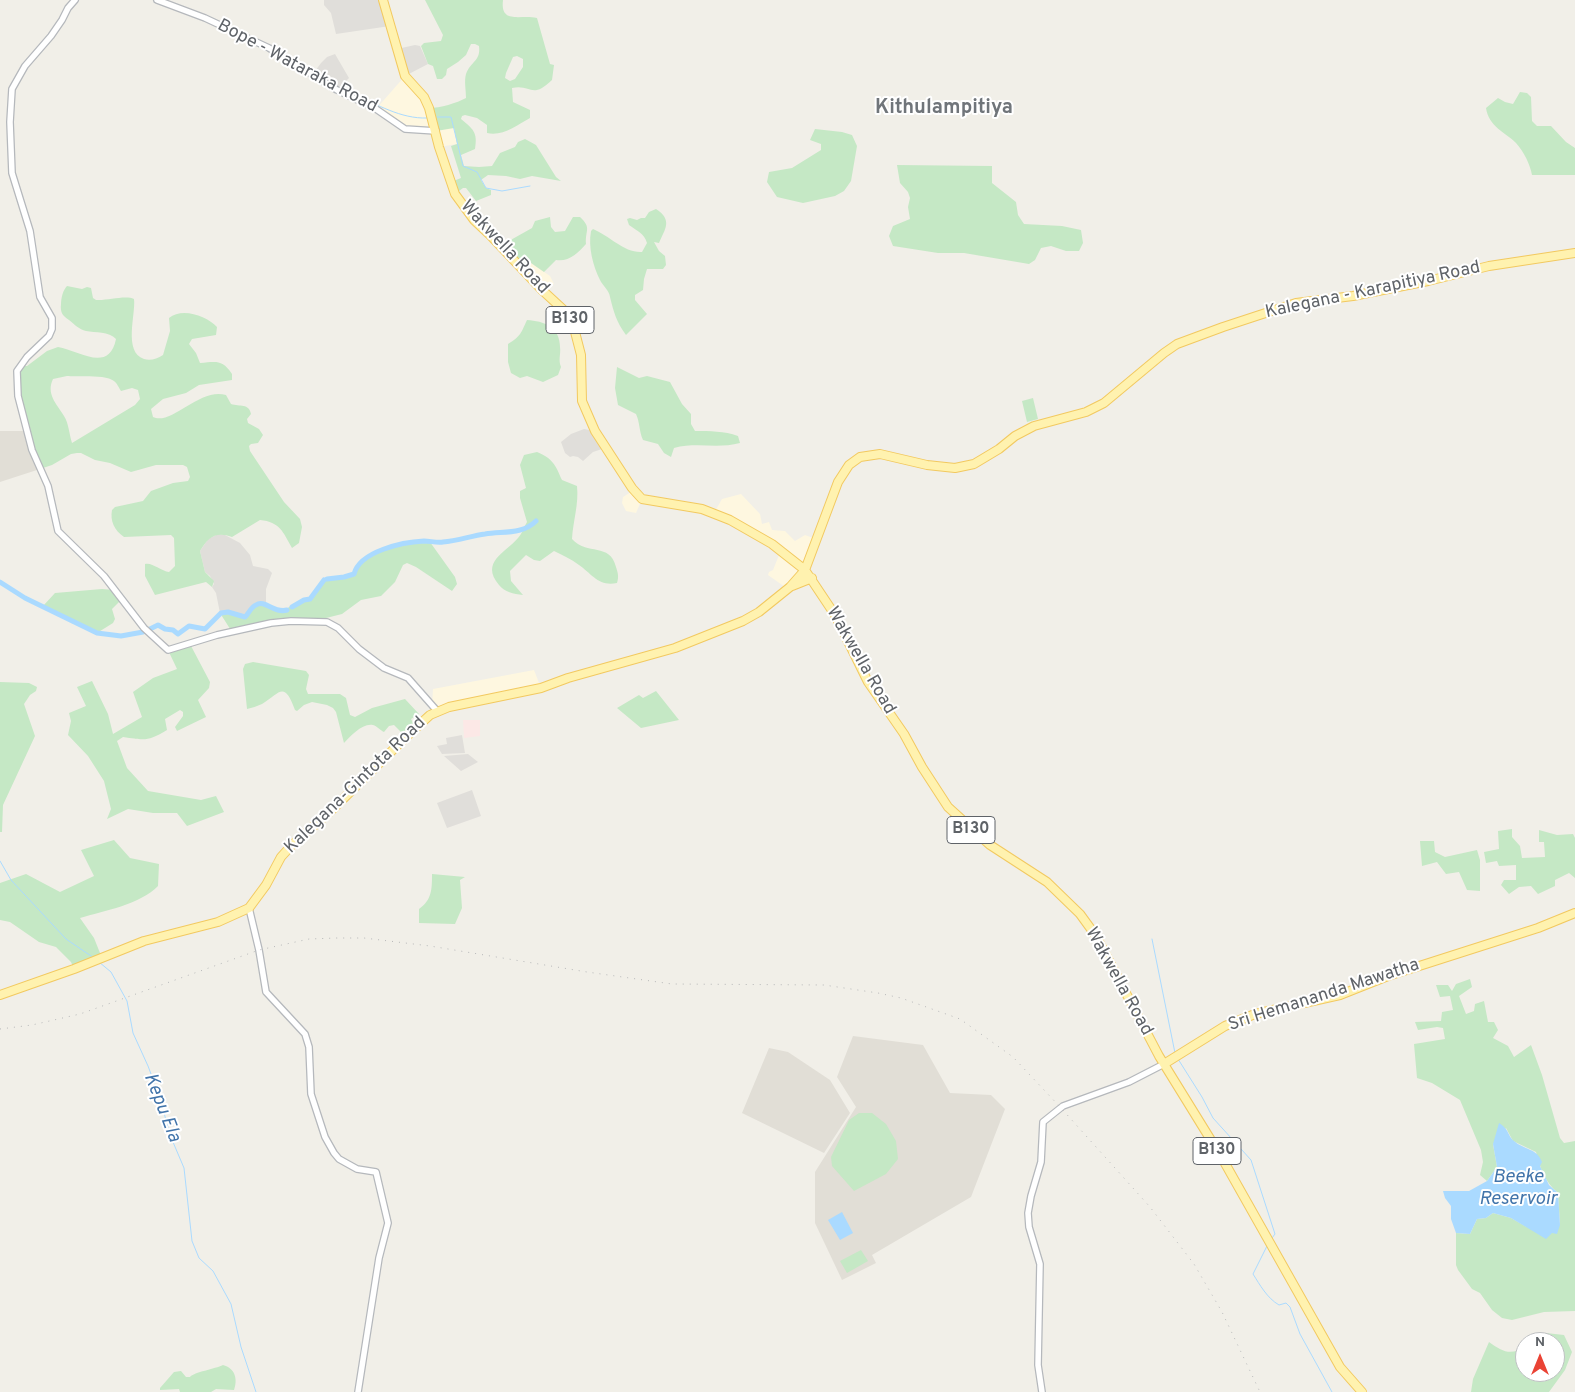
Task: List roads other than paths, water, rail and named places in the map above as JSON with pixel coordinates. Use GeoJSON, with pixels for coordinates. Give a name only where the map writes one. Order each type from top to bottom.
{"type":"FeatureCollection","features":[{"type":"Feature","properties":{"kind":"main road","name":"Wakwella Road"},"geometry":{"type":"LineString","coordinates":[[383,0],[405,76],[424,97],[429,108],[455,194],[474,220],[568,314],[581,355],[582,401],[595,431],[632,488],[642,499],[702,509],[730,520],[772,544],[805,570],[812,578],[835,615],[868,682],[904,734],[939,796],[978,836],[1047,882],[1080,914],[1096,936],[1133,1010],[1222,1158],[1340,1367],[1362,1392]]}},
{"type":"Feature","properties":{"kind":"main road","name":"Kalegana - Karapitiya Road"},"geometry":{"type":"LineString","coordinates":[[805,570],[838,482],[849,465],[860,457],[880,454],[927,465],[955,468],[974,464],[999,449],[1015,436],[1034,426],[1086,412],[1104,403],[1177,344],[1223,327],[1296,304],[1353,296],[1428,281],[1488,266],[1575,253]]}},
{"type":"Feature","properties":{"kind":"main road","name":"Kalegana-Gintota Road"},"geometry":{"type":"LineString","coordinates":[[0,995],[153,939],[218,922],[249,908],[266,885],[281,858],[291,846],[334,808],[406,736],[424,720],[438,712],[449,707],[540,688],[568,678],[675,648],[743,621],[759,612],[790,587],[805,570]]}},
{"type":"Feature","properties":{"kind":"main road","name":"Kalegana-Gintota Road"},"geometry":{"type":"LineString","coordinates":[[790,587],[812,578]]}},
{"type":"Feature","properties":{"kind":"main road","name":"Sri Hemananda Mawatha"},"geometry":{"type":"LineString","coordinates":[[1164,1064],[1225,1026],[1255,1014],[1340,995],[1388,976],[1538,928],[1575,913]]}},
{"type":"Feature","properties":{"kind":"street"},"geometry":{"type":"LineString","coordinates":[[75,0],[51,36],[25,66],[12,89],[10,122],[12,173],[30,231],[40,297],[52,318],[50,336],[27,357],[17,371],[18,396],[32,450],[48,486],[58,531],[104,576],[144,628],[168,650],[217,635],[271,623],[290,621],[327,622],[338,628],[359,649],[384,668],[408,678],[438,712]]}},
{"type":"Feature","properties":{"kind":"street","name":"Bope - Wataraka Road"},"geometry":{"type":"LineString","coordinates":[[157,0],[205,18],[269,48],[337,90],[376,109],[405,129],[436,131]]}},
{"type":"Feature","properties":{"kind":"street"},"geometry":{"type":"LineString","coordinates":[[249,908],[266,992],[305,1034],[309,1047],[311,1094],[325,1136],[339,1159],[357,1169],[376,1172],[388,1223],[379,1258],[358,1392]]}},
{"type":"Feature","properties":{"kind":"street"},"geometry":{"type":"LineString","coordinates":[[1042,1392],[1038,1364],[1040,1264],[1029,1227],[1028,1213],[1031,1196],[1042,1162],[1043,1122],[1064,1106],[1129,1082],[1164,1064]]}},
{"type":"Feature","properties":{"kind":"water","name":"Beeke Reservoir"},"geometry":{"type":"Polygon","coordinates":[[[1499,1123],[1514,1141],[1540,1157],[1542,1162],[1540,1166],[1549,1185],[1558,1193],[1560,1225],[1557,1234],[1552,1233],[1546,1239],[1511,1218],[1493,1213],[1486,1218],[1477,1219],[1470,1234],[1456,1233],[1451,1219],[1451,1206],[1445,1198],[1443,1191],[1469,1191],[1487,1181],[1497,1167],[1493,1144],[1499,1123]]]}},
{"type":"Feature","properties":{"kind":"water"},"geometry":{"type":"Polygon","coordinates":[[[842,1212],[853,1233],[840,1240],[828,1220],[842,1212]]]}},
{"type":"Feature","properties":{"kind":"waterway"},"geometry":{"type":"LineString","coordinates":[[353,95],[398,114],[427,118]]}},
{"type":"Feature","properties":{"kind":"waterway"},"geometry":{"type":"LineString","coordinates":[[437,117],[451,117],[463,166],[477,172],[486,188],[502,191],[530,186]]}},
{"type":"Feature","properties":{"kind":"waterway"},"geometry":{"type":"LineString","coordinates":[[327,579],[354,574],[358,566],[365,559],[383,549],[405,543],[448,541],[485,534],[512,532],[525,529],[536,521]]}},
{"type":"Feature","properties":{"kind":"waterway"},"geometry":{"type":"LineString","coordinates":[[292,607],[304,600],[310,599],[324,580]]}},
{"type":"Feature","properties":{"kind":"waterway"},"geometry":{"type":"LineString","coordinates":[[0,582],[25,598],[97,633],[121,636],[143,632]]}},
{"type":"Feature","properties":{"kind":"waterway"},"geometry":{"type":"LineString","coordinates":[[150,629],[158,625],[165,629],[173,630],[178,634],[189,626],[205,629],[221,613],[228,612],[245,617],[253,607],[259,604],[282,611],[287,610]]}},
{"type":"Feature","properties":{"kind":"waterway","name":"Kepu Ela"},"geometry":{"type":"LineString","coordinates":[[0,861],[11,880],[66,939],[94,958]]}},
{"type":"Feature","properties":{"kind":"waterway"},"geometry":{"type":"LineString","coordinates":[[1152,939],[1175,1053]]}},
{"type":"Feature","properties":{"kind":"waterway","name":"Kepu Ela"},"geometry":{"type":"LineString","coordinates":[[99,962],[111,972],[127,1001],[133,1033],[148,1066],[160,1098],[170,1135],[184,1168],[192,1241],[199,1258],[213,1271],[231,1304],[241,1347],[256,1392]]}},
{"type":"Feature","properties":{"kind":"waterway"},"geometry":{"type":"LineString","coordinates":[[1178,1059],[1213,1118],[1251,1160],[1275,1234],[1272,1238]]}},
{"type":"Feature","properties":{"kind":"waterway"},"geometry":{"type":"LineString","coordinates":[[1267,1246],[1253,1274],[1271,1299],[1279,1305],[1286,1303],[1290,1307],[1300,1334],[1332,1392]]}},
{"type":"Feature","properties":{"kind":"railway"},"geometry":{"type":"LineString","coordinates":[[0,1029],[32,1025],[80,1014],[259,950],[309,939],[337,938],[364,938],[430,946],[672,984],[824,985],[901,998],[960,1019],[1013,1057],[1061,1108],[1150,1207],[1194,1264],[1222,1312],[1260,1392]]}},
{"type":"Feature","properties":{"kind":"district","name":"Kithulampitiya"},"geometry":{"type":"Point","coordinates":[944,109]}}]}
